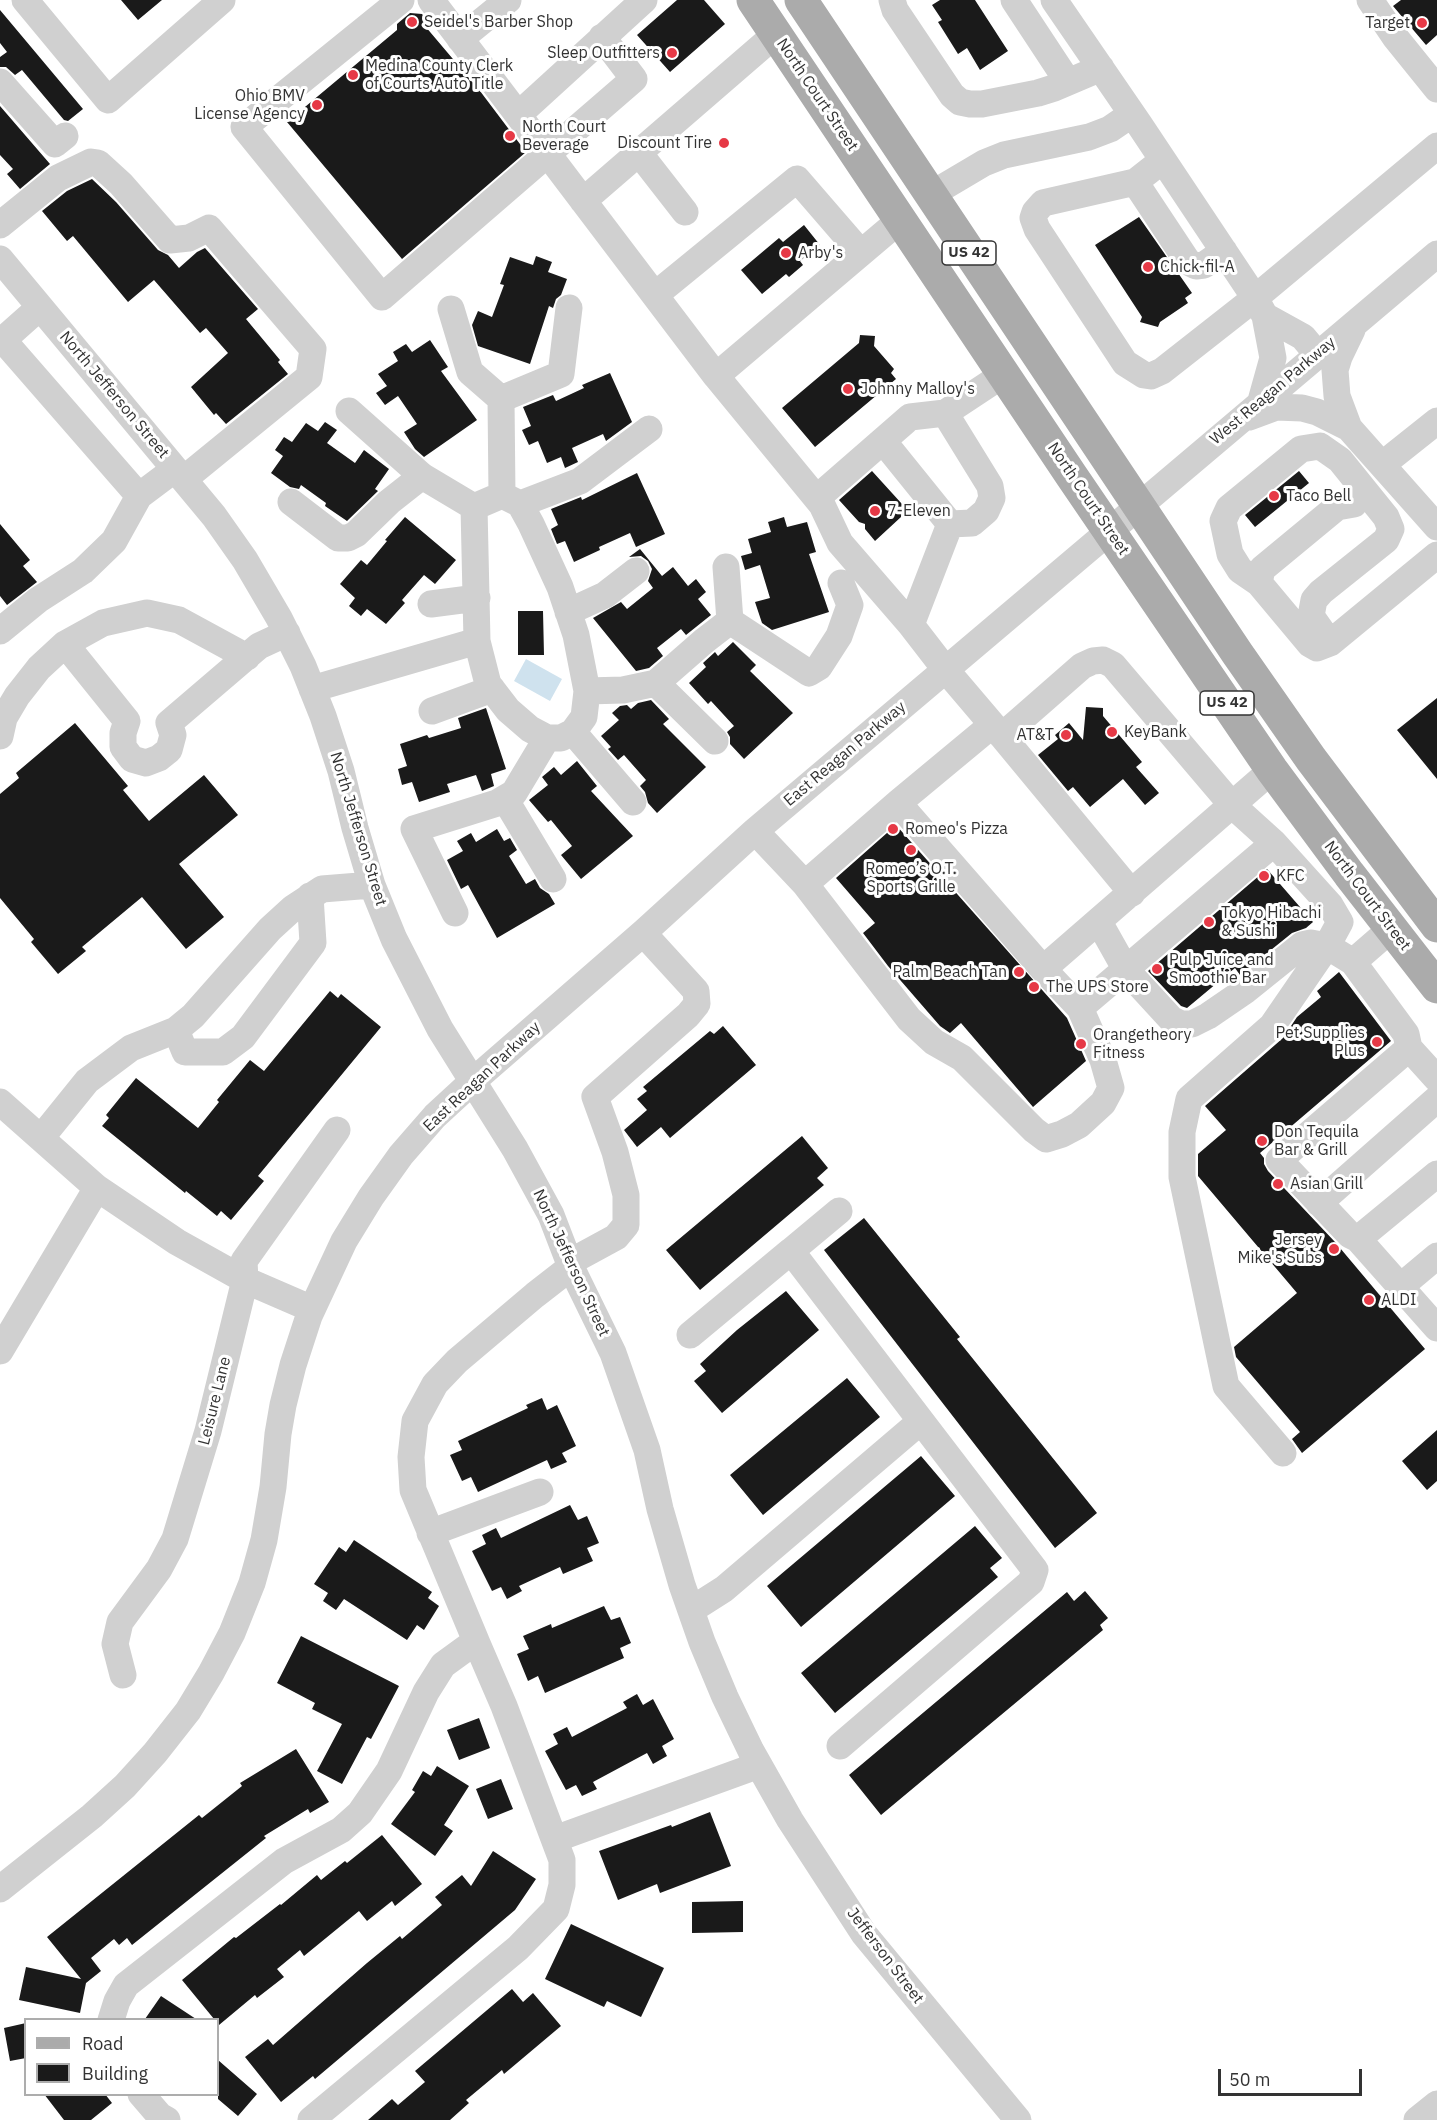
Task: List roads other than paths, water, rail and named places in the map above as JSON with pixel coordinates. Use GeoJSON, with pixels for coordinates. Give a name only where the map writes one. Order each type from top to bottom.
{"type":"FeatureCollection","features":[{"type":"Feature","properties":{"kind":"main road","name":"North Court Street"},"geometry":{"type":"LineString","coordinates":[[753,0],[1272,770],[1437,987]]}},
{"type":"Feature","properties":{"kind":"main road","name":"US 42"},"geometry":{"type":"LineString","coordinates":[[803,1],[1237,653],[1311,759],[1437,926]]}},
{"type":"Feature","properties":{"kind":"street"},"geometry":{"type":"LineString","coordinates":[[25,0],[108,100],[222,0]]}},
{"type":"Feature","properties":{"kind":"street"},"geometry":{"type":"LineString","coordinates":[[401,0],[244,127],[382,297],[634,79],[602,37]]}},
{"type":"Feature","properties":{"kind":"street"},"geometry":{"type":"LineString","coordinates":[[431,0],[716,376],[817,498],[840,543],[911,624],[945,669],[1132,893]]}},
{"type":"Feature","properties":{"kind":"street"},"geometry":{"type":"LineString","coordinates":[[460,39],[508,0]]}},
{"type":"Feature","properties":{"kind":"street"},"geometry":{"type":"LineString","coordinates":[[518,115],[644,0]]}},
{"type":"Feature","properties":{"kind":"street"},"geometry":{"type":"LineString","coordinates":[[892,0],[895,10],[952,95],[960,102],[982,104],[1038,93],[1101,68]]}},
{"type":"Feature","properties":{"kind":"street"},"geometry":{"type":"LineString","coordinates":[[1014,0],[1068,82]]}},
{"type":"Feature","properties":{"kind":"street"},"geometry":{"type":"LineString","coordinates":[[1054,0],[1260,307],[1273,358],[1261,401]]}},
{"type":"Feature","properties":{"kind":"street"},"geometry":{"type":"LineString","coordinates":[[1370,0],[1395,37],[1437,89]]}},
{"type":"Feature","properties":{"kind":"street"},"geometry":{"type":"LineString","coordinates":[[583,201],[776,34]]}},
{"type":"Feature","properties":{"kind":"street"},"geometry":{"type":"LineString","coordinates":[[0,82],[55,144],[64,136]]}},
{"type":"Feature","properties":{"kind":"street"},"geometry":{"type":"LineString","coordinates":[[930,195],[984,163],[1004,155],[1089,137],[1110,129],[1132,114]]}},
{"type":"Feature","properties":{"kind":"street"},"geometry":{"type":"LineString","coordinates":[[1163,160],[1135,182],[1050,201],[1038,207],[1034,218],[1037,229],[1130,368],[1144,375],[1157,374],[1260,307],[1437,146]]}},
{"type":"Feature","properties":{"kind":"street"},"geometry":{"type":"LineString","coordinates":[[639,153],[685,212]]}},
{"type":"Feature","properties":{"kind":"street"},"geometry":{"type":"LineString","coordinates":[[0,225],[58,178],[91,162],[98,163],[121,184],[170,240],[189,238],[209,228],[313,349],[309,376],[179,474],[139,496],[114,541],[106,549],[83,571],[38,600],[0,631]]}},
{"type":"Feature","properties":{"kind":"street"},"geometry":{"type":"LineString","coordinates":[[655,295],[797,179],[861,253]]}},
{"type":"Feature","properties":{"kind":"street"},"geometry":{"type":"LineString","coordinates":[[1135,182],[1188,262],[1196,266],[1204,265],[1224,251]]}},
{"type":"Feature","properties":{"kind":"street"},"geometry":{"type":"LineString","coordinates":[[716,376],[900,220]]}},
{"type":"Feature","properties":{"kind":"street","name":"West Reagan Parkway"},"geometry":{"type":"LineString","coordinates":[[1109,529],[1437,254]]}},
{"type":"Feature","properties":{"kind":"street","name":"North Jefferson Street"},"geometry":{"type":"LineString","coordinates":[[0,259],[214,516],[245,560],[287,633],[312,689],[341,771],[372,885],[394,939],[440,1029],[515,1149],[551,1215],[570,1264],[613,1353],[647,1450],[660,1509],[691,1610],[725,1697],[764,1773]]}},
{"type":"Feature","properties":{"kind":"street"},"geometry":{"type":"LineString","coordinates":[[40,307],[1,341],[139,496]]}},
{"type":"Feature","properties":{"kind":"street"},"geometry":{"type":"LineString","coordinates":[[1260,307],[1303,337],[1318,354]]}},
{"type":"Feature","properties":{"kind":"street"},"geometry":{"type":"LineString","coordinates":[[501,399],[561,374],[569,308]]}},
{"type":"Feature","properties":{"kind":"street"},"geometry":{"type":"LineString","coordinates":[[451,309],[470,372],[501,399],[511,499],[560,587],[576,635],[587,691],[584,717],[573,732],[561,738],[547,738],[530,729],[508,710],[488,684],[477,641],[474,507]]}},
{"type":"Feature","properties":{"kind":"street"},"geometry":{"type":"LineString","coordinates":[[1349,428],[1337,396],[1335,370],[1356,321]]}},
{"type":"Feature","properties":{"kind":"street"},"geometry":{"type":"LineString","coordinates":[[817,498],[910,417],[945,413],[1004,374]]}},
{"type":"Feature","properties":{"kind":"street"},"geometry":{"type":"LineString","coordinates":[[1236,422],[1266,410],[1289,407],[1317,412],[1349,428],[1437,527]]}},
{"type":"Feature","properties":{"kind":"street"},"geometry":{"type":"LineString","coordinates":[[349,411],[422,476],[474,507],[580,482],[649,429]]}},
{"type":"Feature","properties":{"kind":"street"},"geometry":{"type":"LineString","coordinates":[[945,413],[990,486],[993,498],[986,511],[972,524],[951,524]]}},
{"type":"Feature","properties":{"kind":"street"},"geometry":{"type":"LineString","coordinates":[[1383,465],[1437,421]]}},
{"type":"Feature","properties":{"kind":"street"},"geometry":{"type":"LineString","coordinates":[[883,441],[951,524]]}},
{"type":"Feature","properties":{"kind":"street"},"geometry":{"type":"LineString","coordinates":[[1311,616],[1314,600],[1321,592],[1386,540],[1391,529],[1386,517],[1340,460],[1320,446],[1301,449],[1229,508],[1223,521],[1230,554],[1240,570],[1259,584],[1310,644],[1317,648],[1330,642],[1437,555]]}},
{"type":"Feature","properties":{"kind":"street"},"geometry":{"type":"LineString","coordinates":[[1292,456],[1304,456],[1317,462],[1346,506],[1365,517],[1369,527],[1363,542],[1304,592],[1302,602],[1330,642]]}},
{"type":"Feature","properties":{"kind":"street"},"geometry":{"type":"LineString","coordinates":[[291,502],[338,538],[348,538],[356,534],[389,502],[422,476]]}},
{"type":"Feature","properties":{"kind":"street"},"geometry":{"type":"LineString","coordinates":[[1259,584],[1262,570],[1346,506]]}},
{"type":"Feature","properties":{"kind":"street"},"geometry":{"type":"LineString","coordinates":[[911,624],[951,524]]}},
{"type":"Feature","properties":{"kind":"street","name":"East Reagan Parkway"},"geometry":{"type":"LineString","coordinates":[[0,1889],[92,1816],[125,1786],[175,1728],[212,1673],[232,1633],[248,1593],[264,1540],[283,1405],[293,1365],[312,1309],[344,1241],[371,1197],[401,1155],[435,1116],[473,1081],[644,933],[754,831],[1109,529]]}},
{"type":"Feature","properties":{"kind":"street"},"geometry":{"type":"LineString","coordinates":[[726,567],[730,621]]}},
{"type":"Feature","properties":{"kind":"street"},"geometry":{"type":"LineString","coordinates":[[568,612],[605,595],[636,571]]}},
{"type":"Feature","properties":{"kind":"street"},"geometry":{"type":"LineString","coordinates":[[730,621],[808,673],[819,667],[839,636],[850,605],[841,583]]}},
{"type":"Feature","properties":{"kind":"street"},"geometry":{"type":"LineString","coordinates":[[431,604],[477,598]]}},
{"type":"Feature","properties":{"kind":"street"},"geometry":{"type":"LineString","coordinates":[[0,736],[4,718],[17,696],[39,668],[65,644],[103,622],[147,613],[179,620],[247,657]]}},
{"type":"Feature","properties":{"kind":"street"},"geometry":{"type":"LineString","coordinates":[[587,691],[623,690],[656,683],[704,640],[730,621]]}},
{"type":"Feature","properties":{"kind":"street"},"geometry":{"type":"LineString","coordinates":[[65,644],[128,721],[139,725],[156,726],[169,723],[259,646],[287,633]]}},
{"type":"Feature","properties":{"kind":"street"},"geometry":{"type":"LineString","coordinates":[[312,689],[477,641]]}},
{"type":"Feature","properties":{"kind":"street"},"geometry":{"type":"LineString","coordinates":[[805,884],[898,803],[1082,666],[1103,660],[1113,664],[1232,805],[1274,843],[1330,905],[1340,922],[1327,946],[1272,1026],[1189,1099],[1182,1132],[1182,1177],[1226,1386],[1283,1453]]}},
{"type":"Feature","properties":{"kind":"street"},"geometry":{"type":"LineString","coordinates":[[656,683],[715,741]]}},
{"type":"Feature","properties":{"kind":"street"},"geometry":{"type":"LineString","coordinates":[[432,711],[492,689]]}},
{"type":"Feature","properties":{"kind":"street"},"geometry":{"type":"LineString","coordinates":[[128,721],[123,733],[123,747],[132,759],[146,763],[159,759],[169,750],[173,735],[169,723]]}},
{"type":"Feature","properties":{"kind":"street"},"geometry":{"type":"LineString","coordinates":[[573,732],[633,802]]}},
{"type":"Feature","properties":{"kind":"street"},"geometry":{"type":"LineString","coordinates":[[455,913],[414,829],[497,803],[514,793],[547,738]]}},
{"type":"Feature","properties":{"kind":"street"},"geometry":{"type":"LineString","coordinates":[[1043,969],[1272,770]]}},
{"type":"Feature","properties":{"kind":"street"},"geometry":{"type":"LineString","coordinates":[[505,799],[553,879]]}},
{"type":"Feature","properties":{"kind":"street"},"geometry":{"type":"LineString","coordinates":[[754,831],[805,884],[909,1019],[934,1042],[962,1058],[1034,1130],[1046,1139],[1062,1134],[1079,1125],[1103,1103],[1111,1088],[1103,1060],[1080,1008],[898,803]]}},
{"type":"Feature","properties":{"kind":"street"},"geometry":{"type":"LineString","coordinates":[[1080,1008],[1274,843]]}},
{"type":"Feature","properties":{"kind":"street"},"geometry":{"type":"LineString","coordinates":[[41,1138],[87,1081],[131,1048],[176,1030],[209,1000],[270,929],[293,908],[322,889],[372,885]]}},
{"type":"Feature","properties":{"kind":"street"},"geometry":{"type":"LineString","coordinates":[[176,1030],[185,1052],[222,1052],[243,1037],[313,943],[310,896]]}},
{"type":"Feature","properties":{"kind":"street"},"geometry":{"type":"LineString","coordinates":[[1099,922],[1125,969],[1171,1019],[1181,1024],[1192,1024],[1246,990],[1302,945],[1311,943],[1327,946],[1353,962],[1406,1034],[1409,1048],[1437,1079]]}},
{"type":"Feature","properties":{"kind":"street"},"geometry":{"type":"LineString","coordinates":[[1353,962],[1391,929]]}},
{"type":"Feature","properties":{"kind":"street"},"geometry":{"type":"LineString","coordinates":[[311,2120],[518,1948],[556,1909],[562,1885],[562,1860],[504,1706],[412,1490],[411,1457],[415,1421],[435,1384],[457,1361],[570,1264],[616,1237],[626,1225],[626,1195],[615,1152],[595,1097],[688,1015],[697,1004],[696,991],[644,933]]}},
{"type":"Feature","properties":{"kind":"street"},"geometry":{"type":"LineString","coordinates":[[1409,1048],[1280,1160],[1350,1235],[1358,1239],[1437,1328]]}},
{"type":"Feature","properties":{"kind":"street"},"geometry":{"type":"LineString","coordinates":[[1319,1203],[1437,1099]]}},
{"type":"Feature","properties":{"kind":"street"},"geometry":{"type":"LineString","coordinates":[[0,1102],[97,1188],[177,1242],[245,1280],[312,1309]]}},
{"type":"Feature","properties":{"kind":"street","name":"Leisure Lane"},"geometry":{"type":"LineString","coordinates":[[123,1675],[114,1644],[120,1622],[159,1569],[175,1539],[208,1431],[245,1280],[244,1261],[337,1130]]}},
{"type":"Feature","properties":{"kind":"street"},"geometry":{"type":"LineString","coordinates":[[1358,1239],[1437,1174]]}},
{"type":"Feature","properties":{"kind":"street"},"geometry":{"type":"LineString","coordinates":[[0,1351],[97,1188]]}},
{"type":"Feature","properties":{"kind":"street"},"geometry":{"type":"LineString","coordinates":[[690,1335],[839,1211]]}},
{"type":"Feature","properties":{"kind":"street"},"geometry":{"type":"LineString","coordinates":[[791,1251],[1035,1570],[1031,1582],[840,1746]]}},
{"type":"Feature","properties":{"kind":"street"},"geometry":{"type":"LineString","coordinates":[[1400,1287],[1437,1256]]}},
{"type":"Feature","properties":{"kind":"street"},"geometry":{"type":"LineString","coordinates":[[691,1610],[724,1589],[921,1421]]}},
{"type":"Feature","properties":{"kind":"street"},"geometry":{"type":"LineString","coordinates":[[430,1533],[540,1492]]}},
{"type":"Feature","properties":{"kind":"street"},"geometry":{"type":"LineString","coordinates":[[111,2018],[126,1985],[284,1861],[341,1830],[360,1813],[389,1771],[426,1692],[443,1665],[476,1641]]}},
{"type":"Feature","properties":{"kind":"street"},"geometry":{"type":"LineString","coordinates":[[555,1839],[764,1773]]}},
{"type":"Feature","properties":{"kind":"street","name":"Jefferson Street"},"geometry":{"type":"LineString","coordinates":[[764,1773],[790,1820],[864,1934],[1018,2120]]}},
{"type":"Feature","properties":{"kind":"street"},"geometry":{"type":"LineString","coordinates":[[143,2096],[160,2116],[167,2120]]}},
{"type":"Feature","properties":{"kind":"street"},"geometry":{"type":"LineString","coordinates":[[1417,2120],[1437,2104]]}},
{"type":"Feature","properties":{"kind":"water"},"geometry":{"type":"Polygon","coordinates":[[[526,659],[562,679],[550,701],[514,681],[526,659]]]}},
{"type":"Feature","properties":{"kind":"place","name":"Seidel's Barber Shop"},"geometry":{"type":"Point","coordinates":[412,22]}},
{"type":"Feature","properties":{"kind":"place","name":"Target"},"geometry":{"type":"Point","coordinates":[1422,23]}},
{"type":"Feature","properties":{"kind":"place","name":"Sleep Outfitters"},"geometry":{"type":"Point","coordinates":[672,53]}},
{"type":"Feature","properties":{"kind":"place","name":"Medina County Clerk of Courts Auto Title"},"geometry":{"type":"Point","coordinates":[353,75]}},
{"type":"Feature","properties":{"kind":"place","name":"Ohio BMV License Agency"},"geometry":{"type":"Point","coordinates":[317,105]}},
{"type":"Feature","properties":{"kind":"place","name":"North Court Beverage"},"geometry":{"type":"Point","coordinates":[510,136]}},
{"type":"Feature","properties":{"kind":"place","name":"Discount Tire"},"geometry":{"type":"Point","coordinates":[724,143]}},
{"type":"Feature","properties":{"kind":"place","name":"Arby's"},"geometry":{"type":"Point","coordinates":[786,253]}},
{"type":"Feature","properties":{"kind":"place","name":"Chick-fil-A"},"geometry":{"type":"Point","coordinates":[1148,267]}},
{"type":"Feature","properties":{"kind":"place","name":"Johnny Malloy's"},"geometry":{"type":"Point","coordinates":[848,389]}},
{"type":"Feature","properties":{"kind":"place","name":"Taco Bell"},"geometry":{"type":"Point","coordinates":[1274,496]}},
{"type":"Feature","properties":{"kind":"place","name":"7-Eleven"},"geometry":{"type":"Point","coordinates":[875,511]}},
{"type":"Feature","properties":{"kind":"place","name":"KeyBank"},"geometry":{"type":"Point","coordinates":[1112,732]}},
{"type":"Feature","properties":{"kind":"place","name":"AT&T"},"geometry":{"type":"Point","coordinates":[1066,735]}},
{"type":"Feature","properties":{"kind":"place","name":"Romeo's Pizza"},"geometry":{"type":"Point","coordinates":[893,829]}},
{"type":"Feature","properties":{"kind":"place","name":"Romeo’s O.T. Sports Grille"},"geometry":{"type":"Point","coordinates":[911,850]}},
{"type":"Feature","properties":{"kind":"place","name":"KFC"},"geometry":{"type":"Point","coordinates":[1264,876]}},
{"type":"Feature","properties":{"kind":"place","name":"Tokyo Hibachi & Sushi"},"geometry":{"type":"Point","coordinates":[1209,922]}},
{"type":"Feature","properties":{"kind":"place","name":"Pulp Juice and Smoothie Bar"},"geometry":{"type":"Point","coordinates":[1157,969]}},
{"type":"Feature","properties":{"kind":"place","name":"Palm Beach Tan"},"geometry":{"type":"Point","coordinates":[1019,972]}},
{"type":"Feature","properties":{"kind":"place","name":"The UPS Store"},"geometry":{"type":"Point","coordinates":[1034,987]}},
{"type":"Feature","properties":{"kind":"place","name":"Pet Supplies Plus"},"geometry":{"type":"Point","coordinates":[1377,1042]}},
{"type":"Feature","properties":{"kind":"place","name":"Orangetheory Fitness"},"geometry":{"type":"Point","coordinates":[1081,1044]}},
{"type":"Feature","properties":{"kind":"place","name":"Don Tequila Bar & Grill"},"geometry":{"type":"Point","coordinates":[1262,1141]}},
{"type":"Feature","properties":{"kind":"place","name":"Asian Grill"},"geometry":{"type":"Point","coordinates":[1278,1184]}},
{"type":"Feature","properties":{"kind":"place","name":"Jersey Mike's Subs"},"geometry":{"type":"Point","coordinates":[1334,1249]}},
{"type":"Feature","properties":{"kind":"place","name":"ALDI"},"geometry":{"type":"Point","coordinates":[1369,1300]}}]}
